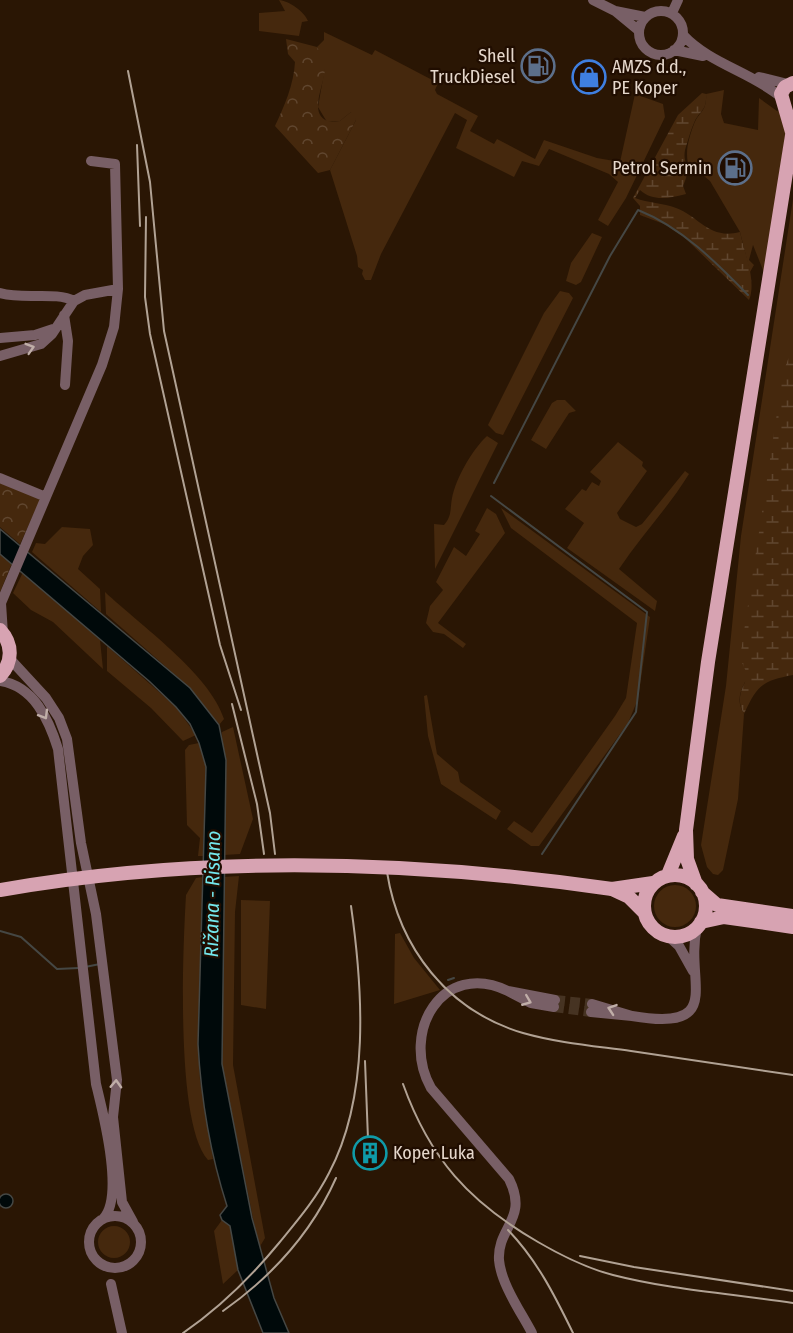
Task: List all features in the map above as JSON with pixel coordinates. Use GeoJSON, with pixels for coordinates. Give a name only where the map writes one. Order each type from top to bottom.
{"type":"FeatureCollection","features":[{"type":"Feature","properties":{"kind":"main road"},"geometry":{"type":"LineString","coordinates":[[699,924],[705,907],[687,859],[686,830],[708,659],[792,130],[790,92]]}},
{"type":"Feature","properties":{"kind":"main road"},"geometry":{"type":"LineString","coordinates":[[0,676],[10,659],[10,647],[2,632]]}},
{"type":"Feature","properties":{"kind":"main road"},"geometry":{"type":"LineString","coordinates":[[668,875],[686,830]]}},
{"type":"Feature","properties":{"kind":"main road"},"geometry":{"type":"LineString","coordinates":[[0,890],[166,869],[296,864],[447,869],[612,889],[653,883],[668,875],[683,876],[717,905],[793,916]]}},
{"type":"Feature","properties":{"kind":"main road"},"geometry":{"type":"LineString","coordinates":[[645,913],[645,897],[653,883]]}},
{"type":"Feature","properties":{"kind":"main road"},"geometry":{"type":"LineString","coordinates":[[612,889],[629,897],[645,913],[650,925],[667,935],[680,936],[699,924],[724,917],[793,927]]}},
{"type":"Feature","properties":{"kind":"street"},"geometry":{"type":"LineString","coordinates":[[593,0],[615,11],[638,30],[642,45],[649,52],[664,55],[674,50],[683,35]]}},
{"type":"Feature","properties":{"kind":"street"},"geometry":{"type":"LineString","coordinates":[[672,13],[678,0]]}},
{"type":"Feature","properties":{"kind":"street"},"geometry":{"type":"LineString","coordinates":[[638,30],[645,17],[657,10],[672,13],[680,22],[683,35],[712,58],[790,92]]}},
{"type":"Feature","properties":{"kind":"street"},"geometry":{"type":"LineString","coordinates":[[615,11],[645,17]]}},
{"type":"Feature","properties":{"kind":"street"},"geometry":{"type":"LineString","coordinates":[[674,50],[712,58]]}},
{"type":"Feature","properties":{"kind":"street"},"geometry":{"type":"LineString","coordinates":[[2,632],[1,601],[38,520],[102,365],[114,327],[118,289],[115,164],[91,161]]}},
{"type":"Feature","properties":{"kind":"street"},"geometry":{"type":"LineString","coordinates":[[0,356],[40,344],[62,324],[74,301],[85,295],[118,289]]}},
{"type":"Feature","properties":{"kind":"street"},"geometry":{"type":"LineString","coordinates":[[0,293],[30,298],[59,296],[74,301]]}},
{"type":"Feature","properties":{"kind":"street"},"geometry":{"type":"LineString","coordinates":[[0,338],[35,335],[62,324]]}},
{"type":"Feature","properties":{"kind":"street"},"geometry":{"type":"LineString","coordinates":[[62,324],[66,385]]}},
{"type":"Feature","properties":{"kind":"street"},"geometry":{"type":"LineString","coordinates":[[0,478],[46,497]]}},
{"type":"Feature","properties":{"kind":"street"},"geometry":{"type":"LineString","coordinates":[[10,659],[46,698],[59,718],[67,739],[81,843],[101,950],[117,1080],[113,1117],[122,1202],[141,1235],[140,1250],[137,1256],[111,1286]]}},
{"type":"Feature","properties":{"kind":"street"},"geometry":{"type":"LineString","coordinates":[[0,681],[23,690],[43,711],[58,748],[83,975],[113,1186],[111,1208],[91,1232],[89,1244],[111,1286],[122,1333]]}},
{"type":"Feature","properties":{"kind":"street"},"geometry":{"type":"LineString","coordinates":[[592,1008],[660,1020],[681,1017],[696,1002],[698,987],[693,945],[699,924]]}},
{"type":"Feature","properties":{"kind":"street"},"geometry":{"type":"LineString","coordinates":[[667,935],[679,946],[696,977]]}},
{"type":"Feature","properties":{"kind":"street"},"geometry":{"type":"LineString","coordinates":[[532,1333],[506,1280],[499,1258],[503,1239],[514,1218],[513,1187],[509,1179],[431,1088],[425,1077],[420,1056],[423,1026],[434,1006],[448,992],[476,981],[554,1004]]}},
{"type":"Feature","properties":{"kind":"street"},"geometry":{"type":"LineString","coordinates":[[103,1219],[121,1216],[133,1222]]}},
{"type":"Feature","properties":{"kind":"street"},"geometry":{"type":"LineString","coordinates":[[101,1264],[112,1268],[126,1266]]}},
{"type":"Feature","properties":{"kind":"green space"},"geometry":{"type":"Polygon","coordinates":[[[279,0],[296,7],[306,17],[308,21],[302,22],[299,36],[259,31],[259,13],[285,11],[279,0]]]}},
{"type":"Feature","properties":{"kind":"green space"},"geometry":{"type":"Polygon","coordinates":[[[324,32],[372,55],[375,50],[438,83],[435,90],[437,94],[478,116],[470,131],[494,144],[497,139],[535,159],[544,140],[597,158],[620,162],[635,94],[663,104],[665,117],[626,198],[608,226],[598,220],[618,182],[609,174],[549,149],[539,166],[522,161],[514,177],[456,148],[467,120],[455,113],[381,254],[371,280],[365,280],[363,270],[358,267],[357,256],[330,170],[356,120],[351,112],[340,121],[327,122],[318,107],[325,67],[317,47],[324,40],[324,32]]]}},
{"type":"Feature","properties":{"kind":"green space"},"geometry":{"type":"Polygon","coordinates":[[[286,39],[317,47],[322,56],[325,72],[319,98],[319,114],[332,122],[340,121],[351,112],[355,113],[356,120],[330,170],[318,173],[275,126],[293,79],[295,62],[288,54],[286,39]]]}},
{"type":"Feature","properties":{"kind":"green space"},"geometry":{"type":"Polygon","coordinates":[[[724,90],[721,114],[724,123],[758,130],[759,98],[777,111],[788,114],[765,275],[753,245],[749,260],[754,265],[750,272],[740,232],[710,181],[699,172],[690,171],[688,165],[689,141],[694,124],[704,108],[706,94],[724,90]]]}},
{"type":"Feature","properties":{"kind":"green space"},"geometry":{"type":"Polygon","coordinates":[[[702,93],[706,94],[704,108],[694,123],[684,155],[687,173],[683,186],[686,194],[656,198],[640,190],[635,198],[676,208],[720,233],[740,232],[751,275],[749,300],[684,237],[664,224],[640,215],[640,206],[633,198],[678,115],[702,93]]]}},
{"type":"Feature","properties":{"kind":"green space"},"geometry":{"type":"Polygon","coordinates":[[[793,199],[793,672],[745,682],[741,690],[740,702],[744,714],[738,799],[723,870],[718,875],[713,874],[707,867],[701,845],[726,686],[741,536],[793,199]]]}},
{"type":"Feature","properties":{"kind":"green space"},"geometry":{"type":"Polygon","coordinates":[[[592,233],[602,237],[581,282],[576,285],[566,281],[571,263],[592,233]]]}},
{"type":"Feature","properties":{"kind":"green space"},"geometry":{"type":"Polygon","coordinates":[[[560,291],[569,293],[573,298],[503,435],[496,433],[488,425],[544,313],[560,291]]]}},
{"type":"Feature","properties":{"kind":"green space"},"geometry":{"type":"Polygon","coordinates":[[[790,354],[793,359],[793,675],[761,686],[744,714],[740,704],[740,695],[748,676],[740,658],[783,373],[790,354]]]}},
{"type":"Feature","properties":{"kind":"green space"},"geometry":{"type":"Polygon","coordinates":[[[565,400],[576,411],[569,413],[546,449],[531,440],[552,403],[565,400]]]}},
{"type":"Feature","properties":{"kind":"green space"},"geometry":{"type":"Polygon","coordinates":[[[487,436],[498,443],[435,569],[434,524],[444,525],[447,522],[454,490],[461,473],[470,456],[487,436]]]}},
{"type":"Feature","properties":{"kind":"green space"},"geometry":{"type":"Polygon","coordinates":[[[618,442],[643,462],[642,466],[647,471],[617,513],[620,519],[636,527],[642,524],[685,471],[689,474],[619,569],[657,601],[655,611],[567,548],[584,523],[565,509],[582,489],[586,491],[592,482],[599,486],[601,481],[590,472],[618,442]]]}},
{"type":"Feature","properties":{"kind":"green space"},"geometry":{"type":"Polygon","coordinates":[[[0,483],[41,498],[20,544],[0,527],[0,483]]]}},
{"type":"Feature","properties":{"kind":"green space"},"geometry":{"type":"Polygon","coordinates":[[[487,508],[496,514],[505,533],[438,623],[466,644],[463,648],[444,634],[433,632],[426,623],[430,606],[443,590],[436,582],[454,547],[466,556],[480,534],[475,531],[487,508]]]}},
{"type":"Feature","properties":{"kind":"green space"},"geometry":{"type":"Polygon","coordinates":[[[501,508],[650,617],[638,699],[628,723],[539,846],[531,846],[507,829],[514,821],[532,833],[615,716],[626,698],[637,623],[511,528],[501,508]]]}},
{"type":"Feature","properties":{"kind":"green space"},"geometry":{"type":"Polygon","coordinates":[[[62,527],[90,529],[93,545],[83,556],[78,569],[100,589],[101,612],[32,552],[36,543],[45,544],[62,527]]]}},
{"type":"Feature","properties":{"kind":"green space"},"geometry":{"type":"Polygon","coordinates":[[[0,552],[12,563],[0,592],[0,552]]]}},
{"type":"Feature","properties":{"kind":"green space"},"geometry":{"type":"Polygon","coordinates":[[[23,572],[100,640],[103,669],[53,622],[31,610],[13,593],[23,572]]]}},
{"type":"Feature","properties":{"kind":"green space"},"geometry":{"type":"Polygon","coordinates":[[[105,592],[172,651],[204,685],[224,719],[219,725],[190,688],[106,614],[105,592]]]}},
{"type":"Feature","properties":{"kind":"green space"},"geometry":{"type":"Polygon","coordinates":[[[107,646],[176,707],[196,735],[183,741],[151,708],[107,671],[107,646]]]}},
{"type":"Feature","properties":{"kind":"green space"},"geometry":{"type":"Polygon","coordinates":[[[427,695],[437,754],[458,772],[460,782],[501,811],[496,820],[441,784],[428,736],[424,696],[427,695]]]}},
{"type":"Feature","properties":{"kind":"green space"},"geometry":{"type":"Polygon","coordinates":[[[233,727],[253,819],[240,854],[224,855],[222,732],[233,727]]]}},
{"type":"Feature","properties":{"kind":"green space"},"geometry":{"type":"Polygon","coordinates":[[[199,743],[206,767],[203,856],[198,856],[200,838],[187,825],[185,750],[189,745],[199,743]]]}},
{"type":"Feature","properties":{"kind":"green space"},"geometry":{"type":"Polygon","coordinates":[[[239,876],[235,912],[233,1065],[265,1238],[259,1248],[222,1064],[223,877],[239,876]]]}},
{"type":"Feature","properties":{"kind":"green space"},"geometry":{"type":"Polygon","coordinates":[[[203,877],[198,1045],[200,1080],[213,1159],[208,1160],[197,1140],[190,1111],[186,1074],[183,992],[186,895],[196,878],[203,877]]]}},
{"type":"Feature","properties":{"kind":"green space"},"geometry":{"type":"Polygon","coordinates":[[[675,885],[690,891],[696,906],[690,921],[675,927],[660,921],[654,906],[660,891],[675,885]]]}},
{"type":"Feature","properties":{"kind":"green space"},"geometry":{"type":"Polygon","coordinates":[[[241,900],[270,901],[266,1009],[241,1005],[241,900]]]}},
{"type":"Feature","properties":{"kind":"green space"},"geometry":{"type":"Polygon","coordinates":[[[400,933],[414,958],[440,990],[394,1004],[395,934],[400,933]]]}},
{"type":"Feature","properties":{"kind":"green space"},"geometry":{"type":"Polygon","coordinates":[[[222,1220],[230,1226],[238,1270],[223,1284],[214,1231],[222,1220]]]}},
{"type":"Feature","properties":{"kind":"green space"},"geometry":{"type":"Polygon","coordinates":[[[114,1226],[125,1231],[130,1242],[125,1253],[114,1258],[103,1253],[98,1242],[103,1231],[114,1226]]]}},
{"type":"Feature","properties":{"kind":"water","name":"Rižana - Risano"},"geometry":{"type":"Polygon","coordinates":[[[0,529],[190,688],[219,725],[226,760],[222,1064],[252,1218],[274,1298],[289,1333],[263,1333],[238,1270],[230,1226],[222,1220],[220,1215],[227,1206],[207,1126],[198,1044],[206,767],[199,743],[190,724],[149,681],[0,554],[0,529]]]}},
{"type":"Feature","properties":{"kind":"water"},"geometry":{"type":"Polygon","coordinates":[[[3,1194],[9,1194],[13,1201],[9,1208],[3,1208],[-1,1204],[-1,1198],[3,1194]]]}},
{"type":"Feature","properties":{"kind":"waterway"},"geometry":{"type":"LineString","coordinates":[[494,483],[610,256],[638,210],[669,226],[697,246],[748,295]]}},
{"type":"Feature","properties":{"kind":"waterway"},"geometry":{"type":"LineString","coordinates":[[491,496],[647,612],[636,712],[542,854]]}},
{"type":"Feature","properties":{"kind":"waterway"},"geometry":{"type":"LineString","coordinates":[[0,931],[21,937],[57,969],[79,968]]}},
{"type":"Feature","properties":{"kind":"waterway"},"geometry":{"type":"LineString","coordinates":[[85,967],[100,964]]}},
{"type":"Feature","properties":{"kind":"waterway"},"geometry":{"type":"LineString","coordinates":[[448,980],[454,978]]}},
{"type":"Feature","properties":{"kind":"tunnel"},"geometry":{"type":"LineString","coordinates":[[555,1000],[592,1004]]}},
{"type":"Feature","properties":{"kind":"tunnel"},"geometry":{"type":"LineString","coordinates":[[554,1007],[591,1012]]}},
{"type":"Feature","properties":{"kind":"railway"},"geometry":{"type":"LineString","coordinates":[[128,71],[150,182],[164,331],[270,813],[275,854]]}},
{"type":"Feature","properties":{"kind":"railway"},"geometry":{"type":"LineString","coordinates":[[137,145],[140,226]]}},
{"type":"Feature","properties":{"kind":"railway"},"geometry":{"type":"LineString","coordinates":[[146,217],[145,297],[150,334],[220,645],[241,710]]}},
{"type":"Feature","properties":{"kind":"railway"},"geometry":{"type":"LineString","coordinates":[[232,704],[257,804],[264,854]]}},
{"type":"Feature","properties":{"kind":"railway"},"geometry":{"type":"LineString","coordinates":[[387,872],[393,900],[403,926],[431,973],[472,1009],[496,1023],[523,1033],[563,1042],[793,1075]]}},
{"type":"Feature","properties":{"kind":"railway"},"geometry":{"type":"LineString","coordinates":[[183,1333],[234,1292],[279,1243],[318,1192],[342,1143],[351,1111],[360,1042],[358,972],[351,906]]}},
{"type":"Feature","properties":{"kind":"railway"},"geometry":{"type":"LineString","coordinates":[[365,1061],[368,1139]]}},
{"type":"Feature","properties":{"kind":"railway"},"geometry":{"type":"LineString","coordinates":[[403,1084],[426,1135],[455,1176],[492,1211],[513,1227],[547,1247],[574,1261],[613,1275],[680,1288],[793,1303]]}},
{"type":"Feature","properties":{"kind":"railway"},"geometry":{"type":"LineString","coordinates":[[223,1311],[258,1283],[288,1252],[315,1217],[336,1178]]}},
{"type":"Feature","properties":{"kind":"railway"},"geometry":{"type":"LineString","coordinates":[[508,1230],[537,1266],[573,1333]]}},
{"type":"Feature","properties":{"kind":"railway"},"geometry":{"type":"LineString","coordinates":[[580,1256],[634,1267],[793,1291]]}},
{"type":"Feature","properties":{"kind":"place","name":"Shell TruckDiesel"},"geometry":{"type":"Point","coordinates":[538,66]}},
{"type":"Feature","properties":{"kind":"place","name":"AMZS d.d., PE Koper"},"geometry":{"type":"Point","coordinates":[589,77]}},
{"type":"Feature","properties":{"kind":"place","name":"Petrol Sermin"},"geometry":{"type":"Point","coordinates":[735,168]}},
{"type":"Feature","properties":{"kind":"place","name":"Koper Luka"},"geometry":{"type":"Point","coordinates":[370,1153]}}]}
